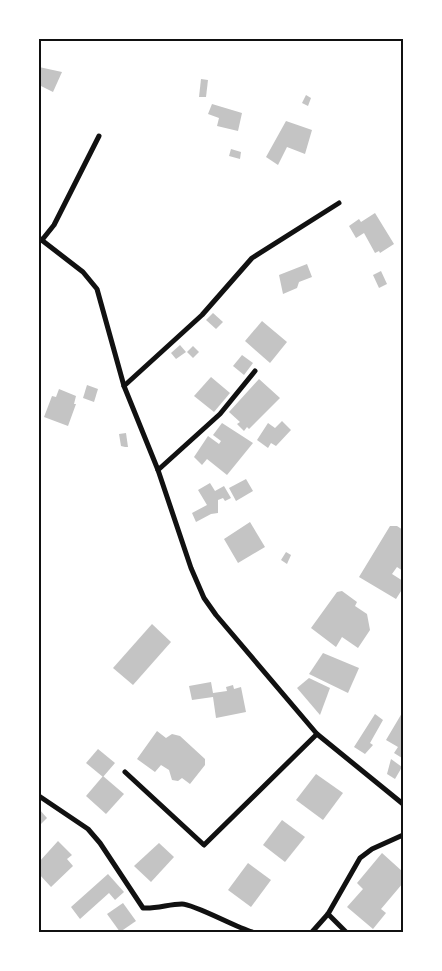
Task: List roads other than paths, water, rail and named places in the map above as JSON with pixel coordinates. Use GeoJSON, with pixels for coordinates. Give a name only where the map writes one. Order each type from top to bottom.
{"type":"FeatureCollection","features":[{"type":"Feature","properties":{"kind":"street"},"geometry":{"type":"LineString","coordinates":[[99,136],[54,225],[40,239],[83,272],[97,289],[124,386],[158,470],[190,568],[204,598],[317,734],[403,804]]}},
{"type":"Feature","properties":{"kind":"street"},"geometry":{"type":"LineString","coordinates":[[124,386],[202,315],[252,258],[339,203]]}},
{"type":"Feature","properties":{"kind":"street"},"geometry":{"type":"LineString","coordinates":[[158,470],[220,414],[254,371]]}},
{"type":"Feature","properties":{"kind":"street"},"geometry":{"type":"LineString","coordinates":[[125,772],[204,845],[317,734]]}},
{"type":"Feature","properties":{"kind":"street"},"geometry":{"type":"LineString","coordinates":[[39,796],[88,829],[100,843],[143,908],[156,909],[184,904],[235,927],[252,932]]}},
{"type":"Feature","properties":{"kind":"street"},"geometry":{"type":"LineString","coordinates":[[312,932],[328,914],[360,858],[372,849],[403,835]]}},
{"type":"Feature","properties":{"kind":"street"},"geometry":{"type":"LineString","coordinates":[[328,914],[346,932]]}}]}
